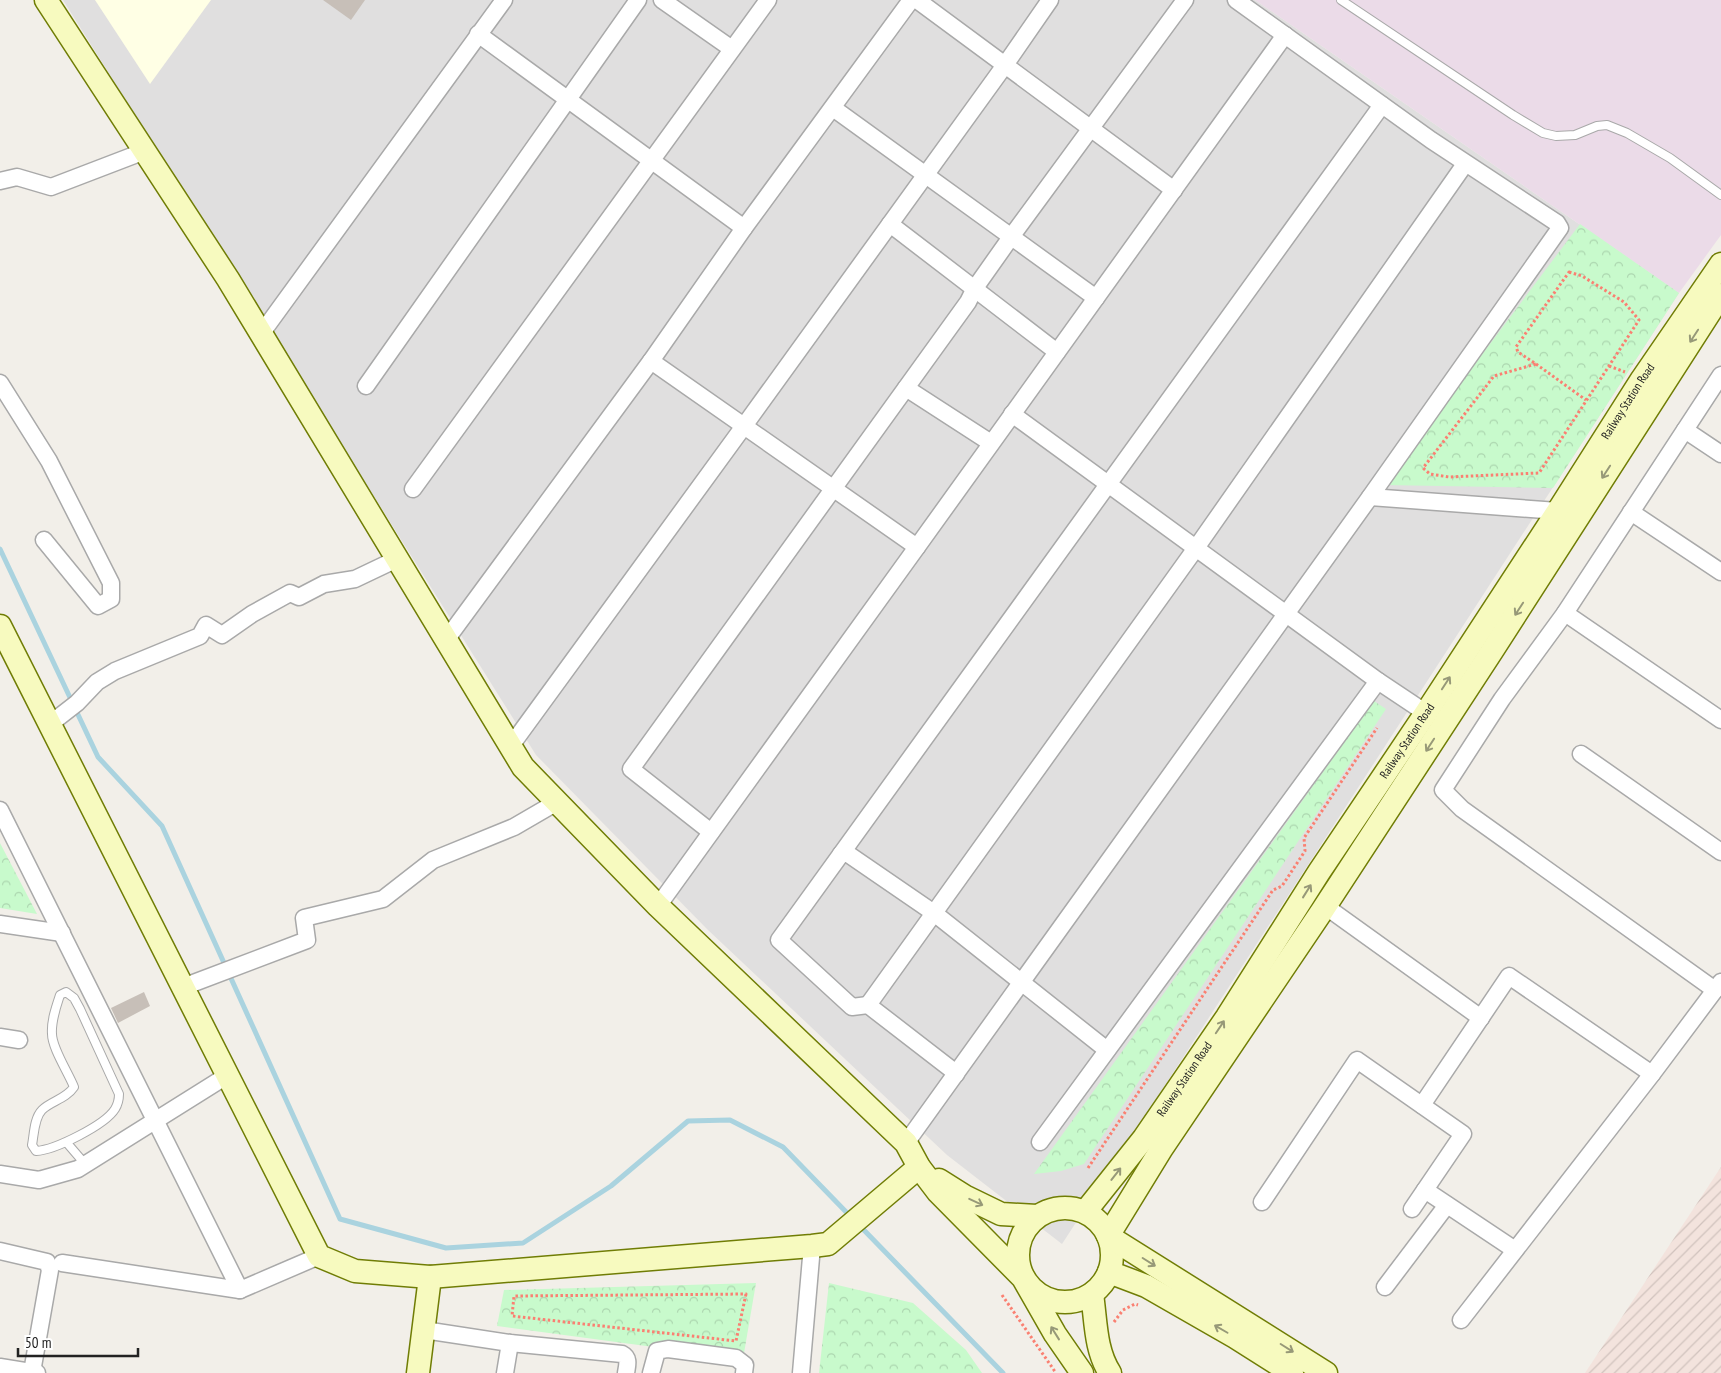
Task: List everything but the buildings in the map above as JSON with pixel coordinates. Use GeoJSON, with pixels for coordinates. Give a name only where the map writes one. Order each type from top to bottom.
{"type":"FeatureCollection","features":[{"type":"Feature","properties":{"kind":"street"},"geometry":{"type":"LineString","coordinates":[[46,0],[228,279],[523,767],[658,906],[906,1143],[919,1168],[938,1192],[1023,1278],[1031,1289],[1041,1297],[1054,1302],[1067,1303],[1080,1300],[1092,1294],[1103,1284],[1109,1272],[1112,1248],[1102,1226],[1095,1218],[1085,1212],[1061,1208],[1048,1211],[1038,1216],[1027,1226],[1021,1238],[1018,1252],[1018,1265],[1023,1278],[1055,1334],[1082,1373]]}},
{"type":"Feature","properties":{"kind":"street"},"geometry":{"type":"LineString","coordinates":[[366,386],[638,0]]}},
{"type":"Feature","properties":{"kind":"street"},"geometry":{"type":"LineString","coordinates":[[662,0],[732,49]]}},
{"type":"Feature","properties":{"kind":"street"},"geometry":{"type":"LineString","coordinates":[[413,489],[768,0]]}},
{"type":"Feature","properties":{"kind":"street"},"geometry":{"type":"LineString","coordinates":[[446,640],[911,0]]}},
{"type":"Feature","properties":{"kind":"street"},"geometry":{"type":"LineString","coordinates":[[917,0],[1174,190]]}},
{"type":"Feature","properties":{"kind":"street"},"geometry":{"type":"LineString","coordinates":[[510,747],[1005,65],[1050,0]]}},
{"type":"Feature","properties":{"kind":"street"},"geometry":{"type":"LineString","coordinates":[[711,832],[631,769],[968,302],[975,288],[1011,237],[1185,0]]}},
{"type":"Feature","properties":{"kind":"street"},"geometry":{"type":"LineString","coordinates":[[906,1143],[1370,497],[1560,228],[1553,221],[1465,164],[1236,0]]}},
{"type":"Feature","properties":{"kind":"street"},"geometry":{"type":"LineString","coordinates":[[261,334],[478,34],[496,3]]}},
{"type":"Feature","properties":{"kind":"street"},"geometry":{"type":"LineString","coordinates":[[478,34],[744,228]]}},
{"type":"Feature","properties":{"kind":"street"},"geometry":{"type":"LineString","coordinates":[[658,906],[1285,35]]}},
{"type":"Feature","properties":{"kind":"street"},"geometry":{"type":"LineString","coordinates":[[956,1073],[868,1005],[852,1007],[778,940],[1382,105]]}},
{"type":"Feature","properties":{"kind":"street"},"geometry":{"type":"LineString","coordinates":[[833,108],[1096,298]]}},
{"type":"Feature","properties":{"kind":"street"},"geometry":{"type":"LineString","coordinates":[[0,181],[18,177],[51,187],[145,151]]}},
{"type":"Feature","properties":{"kind":"street"},"geometry":{"type":"LineString","coordinates":[[868,1005],[1196,548],[1465,164]]}},
{"type":"Feature","properties":{"kind":"street"},"geometry":{"type":"LineString","coordinates":[[890,224],[1057,352]]}},
{"type":"Feature","properties":{"kind":"street","name":"Railway Station Road"},"geometry":{"type":"LineString","coordinates":[[1085,1212],[1144,1138],[1227,1017],[1318,872],[1426,713],[1642,379],[1721,264]]}},
{"type":"Feature","properties":{"kind":"street","name":"Railway Station Road"},"geometry":{"type":"LineString","coordinates":[[1108,1236],[1162,1148],[1325,906],[1721,295]]}},
{"type":"Feature","properties":{"kind":"street"},"geometry":{"type":"LineString","coordinates":[[650,361],[917,547]]}},
{"type":"Feature","properties":{"kind":"street"},"geometry":{"type":"LineString","coordinates":[[1461,1320],[1718,986],[1462,809],[1443,790],[1502,698],[1565,613],[1720,378]]}},
{"type":"Feature","properties":{"kind":"street"},"geometry":{"type":"LineString","coordinates":[[0,383],[49,461],[111,583],[111,598],[98,606],[44,540]]}},
{"type":"Feature","properties":{"kind":"street"},"geometry":{"type":"LineString","coordinates":[[906,388],[991,443]]}},
{"type":"Feature","properties":{"kind":"street"},"geometry":{"type":"LineString","coordinates":[[1012,414],[1378,681],[1426,713]]}},
{"type":"Feature","properties":{"kind":"street"},"geometry":{"type":"LineString","coordinates":[[1685,430],[1721,454]]}},
{"type":"Feature","properties":{"kind":"street"},"geometry":{"type":"LineString","coordinates":[[1370,497],[1558,511]]}},
{"type":"Feature","properties":{"kind":"street"},"geometry":{"type":"LineString","coordinates":[[1631,512],[1721,572]]}},
{"type":"Feature","properties":{"kind":"street"},"geometry":{"type":"LineString","coordinates":[[50,724],[77,703],[97,682],[115,671],[200,636],[206,625],[222,635],[252,614],[290,592],[300,597],[324,584],[355,578],[397,559]]}},
{"type":"Feature","properties":{"kind":"street"},"geometry":{"type":"LineString","coordinates":[[1565,613],[1721,720]]}},
{"type":"Feature","properties":{"kind":"street"},"geometry":{"type":"LineString","coordinates":[[0,626],[319,1256],[355,1271],[430,1277],[828,1244],[919,1168]]}},
{"type":"Feature","properties":{"kind":"street"},"geometry":{"type":"LineString","coordinates":[[1040,1142],[1378,681]]}},
{"type":"Feature","properties":{"kind":"street"},"geometry":{"type":"LineString","coordinates":[[1581,754],[1721,852]]}},
{"type":"Feature","properties":{"kind":"street"},"geometry":{"type":"LineString","coordinates":[[183,988],[307,940],[304,918],[383,899],[433,860],[514,827],[557,802]]}},
{"type":"Feature","properties":{"kind":"street"},"geometry":{"type":"LineString","coordinates":[[0,810],[240,1290]]}},
{"type":"Feature","properties":{"kind":"street"},"geometry":{"type":"LineString","coordinates":[[841,854],[848,854],[934,913],[1107,1050]]}},
{"type":"Feature","properties":{"kind":"street"},"geometry":{"type":"LineString","coordinates":[[1325,906],[1481,1018]]}},
{"type":"Feature","properties":{"kind":"street"},"geometry":{"type":"LineString","coordinates":[[0,924],[62,933]]}},
{"type":"Feature","properties":{"kind":"street"},"geometry":{"type":"LineString","coordinates":[[1422,1106],[1510,976],[1652,1074]]}},
{"type":"Feature","properties":{"kind":"street"},"geometry":{"type":"LineString","coordinates":[[0,1037],[19,1040]]}},
{"type":"Feature","properties":{"kind":"street"},"geometry":{"type":"LineString","coordinates":[[1262,1202],[1357,1060],[1463,1134],[1412,1209]]}},
{"type":"Feature","properties":{"kind":"street"},"geometry":{"type":"LineString","coordinates":[[0,1174],[39,1180],[78,1169],[228,1075]]}},
{"type":"Feature","properties":{"kind":"street"},"geometry":{"type":"LineString","coordinates":[[919,1168],[966,1197],[1001,1214],[1038,1216]]}},
{"type":"Feature","properties":{"kind":"street"},"geometry":{"type":"LineString","coordinates":[[1425,1190],[1515,1250]]}},
{"type":"Feature","properties":{"kind":"street"},"geometry":{"type":"LineString","coordinates":[[1385,1287],[1446,1204]]}},
{"type":"Feature","properties":{"kind":"street"},"geometry":{"type":"LineString","coordinates":[[1108,1236],[1326,1373]]}},
{"type":"Feature","properties":{"kind":"street"},"geometry":{"type":"LineString","coordinates":[[801,1373],[812,1246]]}},
{"type":"Feature","properties":{"kind":"street"},"geometry":{"type":"LineString","coordinates":[[0,1251],[49,1264],[50,1270],[32,1372]]}},
{"type":"Feature","properties":{"kind":"street"},"geometry":{"type":"LineString","coordinates":[[62,1263],[240,1290],[319,1256]]}},
{"type":"Feature","properties":{"kind":"street"},"geometry":{"type":"LineString","coordinates":[[1109,1272],[1146,1286],[1235,1337],[1292,1373]]}},
{"type":"Feature","properties":{"kind":"street"},"geometry":{"type":"LineString","coordinates":[[418,1373],[430,1277]]}},
{"type":"Feature","properties":{"kind":"street"},"geometry":{"type":"LineString","coordinates":[[1092,1294],[1099,1345],[1102,1357],[1110,1373]]}},
{"type":"Feature","properties":{"kind":"street"},"geometry":{"type":"LineString","coordinates":[[424,1330],[510,1343],[622,1354],[628,1360],[626,1373]]}},
{"type":"Feature","properties":{"kind":"street"},"geometry":{"type":"LineString","coordinates":[[505,1373],[510,1343]]}},
{"type":"Feature","properties":{"kind":"street"},"geometry":{"type":"LineString","coordinates":[[651,1373],[657,1351],[668,1349],[736,1358],[745,1365],[744,1373]]}},
{"type":"Feature","properties":{"kind":"street"},"geometry":{"type":"LineString","coordinates":[[0,1367],[37,1373]]}},
{"type":"Feature","properties":{"kind":"lane"},"geometry":{"type":"LineString","coordinates":[[1341,0],[1543,133],[1556,136],[1576,135],[1597,126],[1608,125],[1627,133],[1670,158],[1721,195]]}},
{"type":"Feature","properties":{"kind":"lane"},"geometry":{"type":"LineString","coordinates":[[66,992],[74,998],[80,1009],[119,1094],[119,1102],[110,1116],[67,1142],[36,1151],[32,1145],[38,1115],[74,1087],[53,1043],[52,1035],[60,995],[66,992]]}},
{"type":"Feature","properties":{"kind":"lane"},"geometry":{"type":"LineString","coordinates":[[67,1142],[85,1164]]}},
{"type":"Feature","properties":{"kind":"path"},"geometry":{"type":"LineString","coordinates":[[1536,364],[1494,376],[1423,468],[1430,474],[1449,476],[1539,473],[1639,320],[1624,302],[1582,276],[1569,272],[1516,347],[1518,352],[1536,364],[1586,400]]}},
{"type":"Feature","properties":{"kind":"path"},"geometry":{"type":"LineString","coordinates":[[1088,1168],[1273,890],[1282,886],[1305,851],[1304,838],[1377,728]]}},
{"type":"Feature","properties":{"kind":"path"},"geometry":{"type":"LineString","coordinates":[[746,1294],[736,1341],[512,1316],[514,1296],[746,1294]]}},
{"type":"Feature","properties":{"kind":"path"},"geometry":{"type":"LineString","coordinates":[[1002,1295],[1056,1373]]}},
{"type":"Feature","properties":{"kind":"path"},"geometry":{"type":"LineString","coordinates":[[1112,1324],[1123,1310],[1135,1304],[1142,1306]]}},
{"type":"Feature","properties":{"kind":"shaded area"},"geometry":{"type":"Polygon","coordinates":[[[63,0],[1255,0],[1679,293],[1062,1244],[947,1155],[708,930],[536,755],[63,0]]]}},
{"type":"Feature","properties":{"kind":"shaded area"},"geometry":{"type":"Polygon","coordinates":[[[95,0],[211,0],[150,84],[95,0]]]}},
{"type":"Feature","properties":{"kind":"shaded area"},"geometry":{"type":"Polygon","coordinates":[[[1255,0],[1721,0],[1721,235],[1679,293],[1255,0]]]}},
{"type":"Feature","properties":{"kind":"shaded area"},"geometry":{"type":"Polygon","coordinates":[[[1721,1167],[1721,1373],[1585,1373],[1721,1167]]]}},
{"type":"Feature","properties":{"kind":"green space"},"geometry":{"type":"Polygon","coordinates":[[[1580,224],[1679,293],[1553,488],[1384,485],[1580,224]]]}},
{"type":"Feature","properties":{"kind":"green space"},"geometry":{"type":"Polygon","coordinates":[[[1374,701],[1386,709],[1084,1164],[1061,1171],[1034,1174],[1374,701]]]}},
{"type":"Feature","properties":{"kind":"green space"},"geometry":{"type":"Polygon","coordinates":[[[0,843],[37,914],[0,908],[0,843]]]}},
{"type":"Feature","properties":{"kind":"green space"},"geometry":{"type":"Polygon","coordinates":[[[756,1283],[743,1359],[497,1326],[504,1290],[756,1283]]]}},
{"type":"Feature","properties":{"kind":"green space"},"geometry":{"type":"Polygon","coordinates":[[[829,1283],[913,1303],[966,1350],[982,1373],[819,1373],[829,1283]]]}},
{"type":"Feature","properties":{"kind":"waterway"},"geometry":{"type":"LineString","coordinates":[[0,549],[98,757],[162,826],[340,1219],[446,1248],[523,1243],[611,1186],[688,1121],[730,1120],[783,1147],[851,1217]]}},
{"type":"Feature","properties":{"kind":"waterway"},"geometry":{"type":"LineString","coordinates":[[859,1225],[1003,1373]]}}]}
